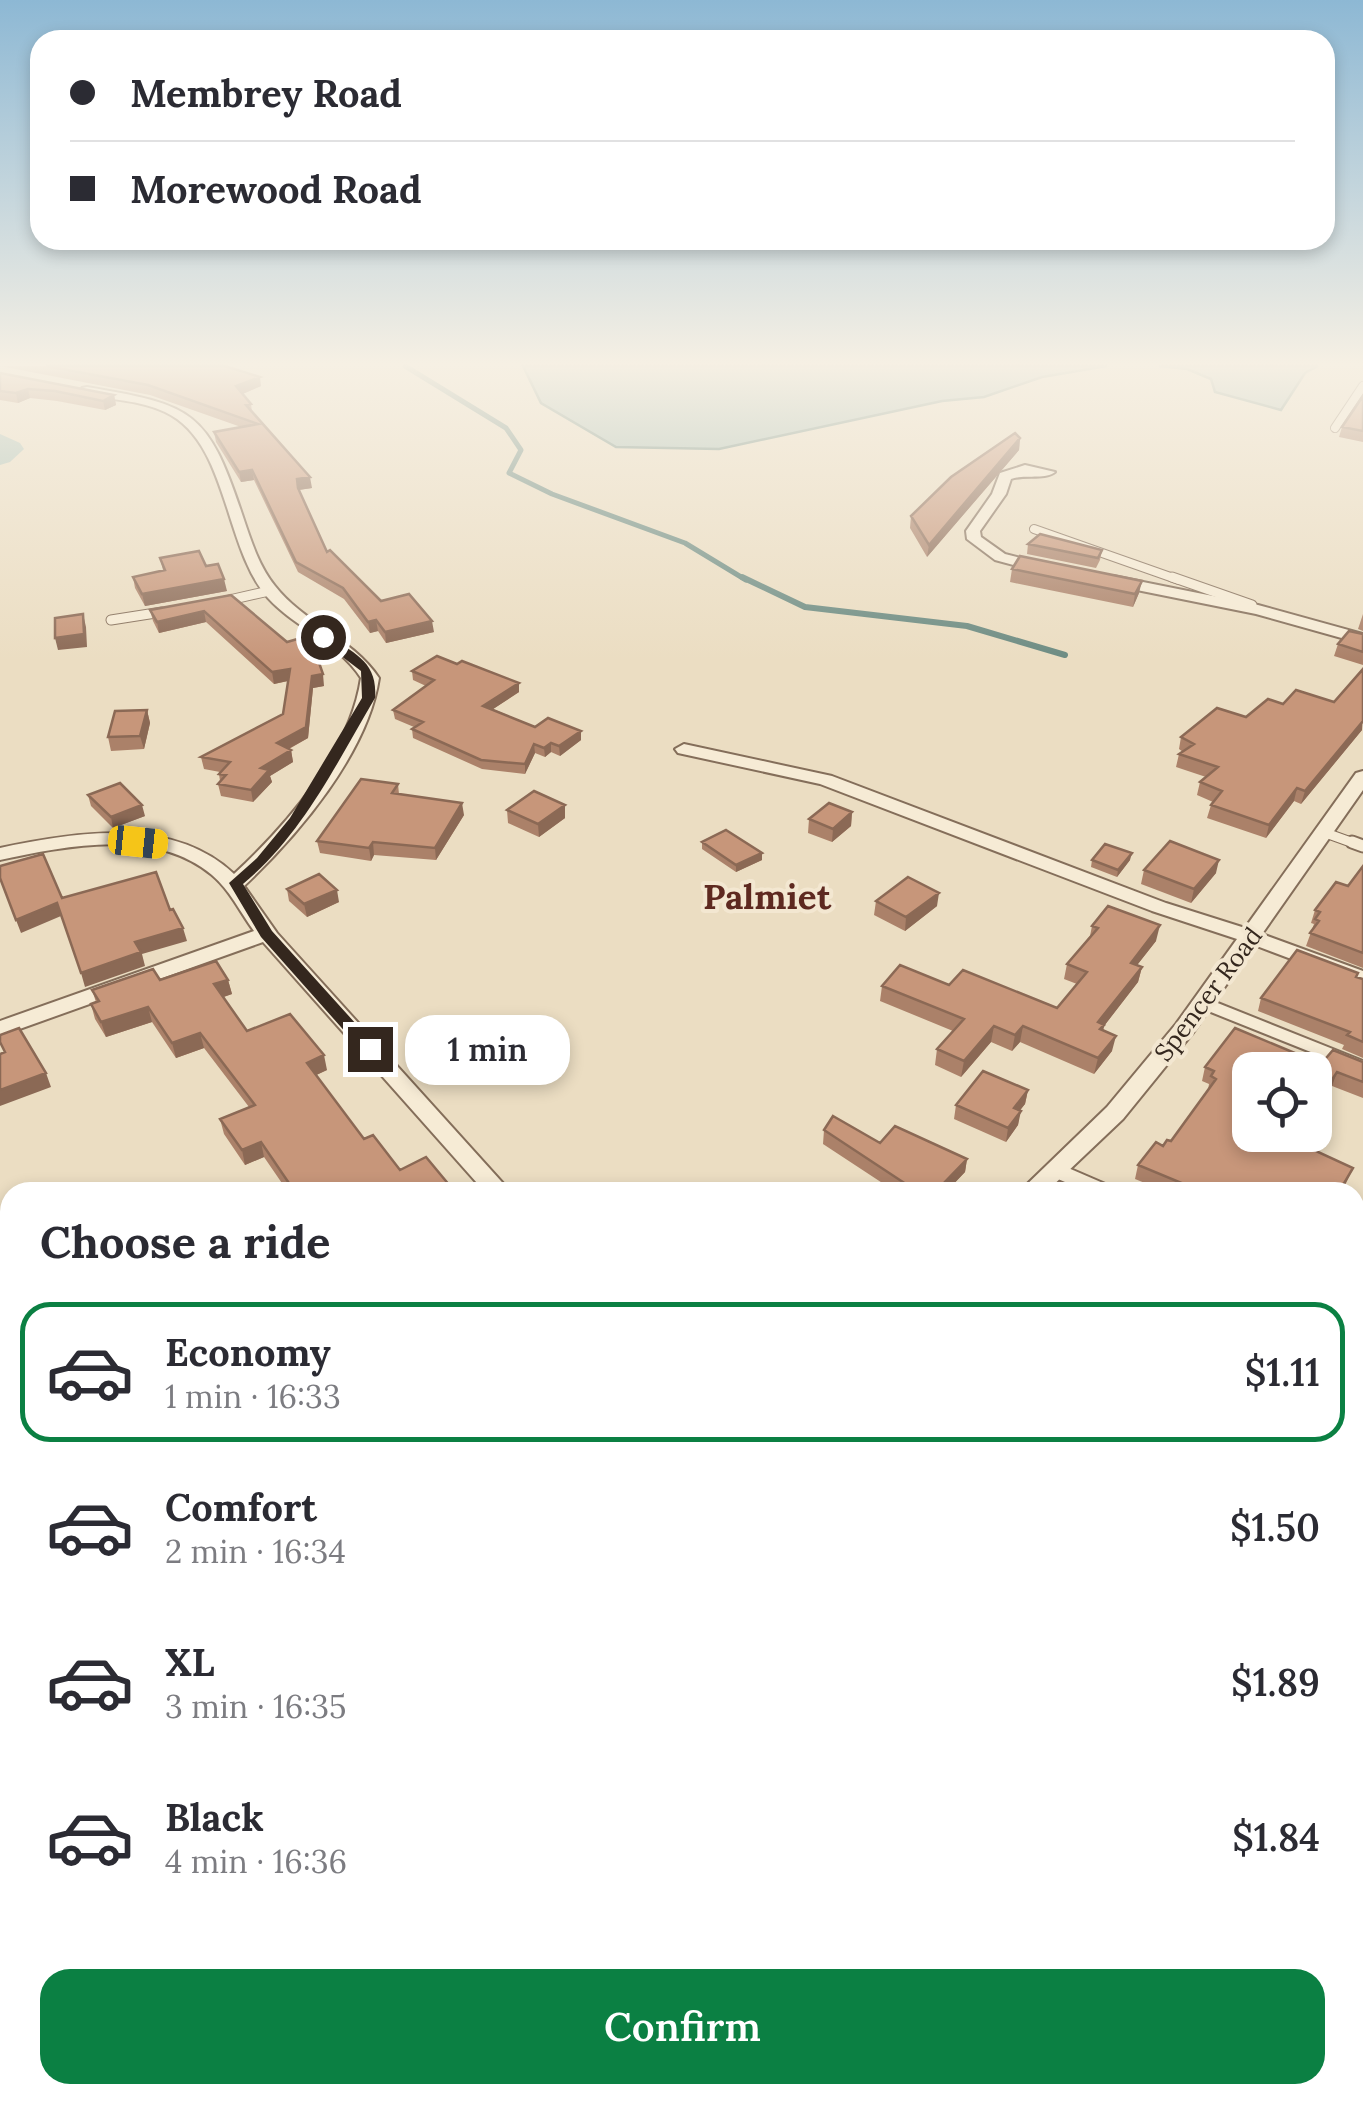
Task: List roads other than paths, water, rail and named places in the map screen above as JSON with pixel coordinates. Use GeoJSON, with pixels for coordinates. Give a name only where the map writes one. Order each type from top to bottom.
{"type":"FeatureCollection","features":[{"type":"Feature","properties":{"kind":"street"},"geometry":{"type":"LineString","coordinates":[[216,464],[247,550],[269,591],[366,669],[371,688],[348,738],[296,820],[262,861],[236,883]]}},
{"type":"Feature","properties":{"kind":"street"},"geometry":{"type":"LineString","coordinates":[[1048,472],[1025,470],[1004,476],[998,494],[977,521],[974,540],[1000,557],[1067,572]]}},
{"type":"Feature","properties":{"kind":"street"},"geometry":{"type":"LineString","coordinates":[[1099,578],[1293,619],[1363,639]]}},
{"type":"Feature","properties":{"kind":"street"},"geometry":{"type":"LineString","coordinates":[[684,749],[825,780],[1159,908],[1252,937],[1363,980]]}},
{"type":"Feature","properties":{"kind":"street","name":"Spencer Road"},"geometry":{"type":"LineString","coordinates":[[1042,1182],[1115,1113],[1203,1003],[1363,777]]}},
{"type":"Feature","properties":{"kind":"street"},"geometry":{"type":"LineString","coordinates":[[0,854],[72,842],[160,844],[187,852],[236,883],[266,934],[490,1182]]}},
{"type":"Feature","properties":{"kind":"street"},"geometry":{"type":"LineString","coordinates":[[0,1029],[266,934]]}},
{"type":"Feature","properties":{"kind":"lane"},"geometry":{"type":"LineString","coordinates":[[1034,529],[1293,619]]}},
{"type":"Feature","properties":{"kind":"lane"},"geometry":{"type":"LineString","coordinates":[[208,604],[269,591]]}},
{"type":"Feature","properties":{"kind":"lane"},"geometry":{"type":"LineString","coordinates":[[111,620],[170,611]]}},
{"type":"Feature","properties":{"kind":"lane"},"geometry":{"type":"LineString","coordinates":[[1323,832],[1363,846]]}},
{"type":"Feature","properties":{"kind":"lane"},"geometry":{"type":"LineString","coordinates":[[1203,1003],[1363,1067]]}},
{"type":"Feature","properties":{"kind":"lane"},"geometry":{"type":"LineString","coordinates":[[1055,1170],[1083,1182]]}},
{"type":"Feature","properties":{"kind":"waterway"},"geometry":{"type":"LineString","coordinates":[[514,464],[509,473],[552,494],[685,543],[746,580]]}},
{"type":"Feature","properties":{"kind":"waterway"},"geometry":{"type":"LineString","coordinates":[[742,577],[805,607],[967,626],[1065,655]]}},
{"type":"Feature","properties":{"kind":"district","name":"Palmiet"},"geometry":{"type":"Point","coordinates":[767,897]}}]}
